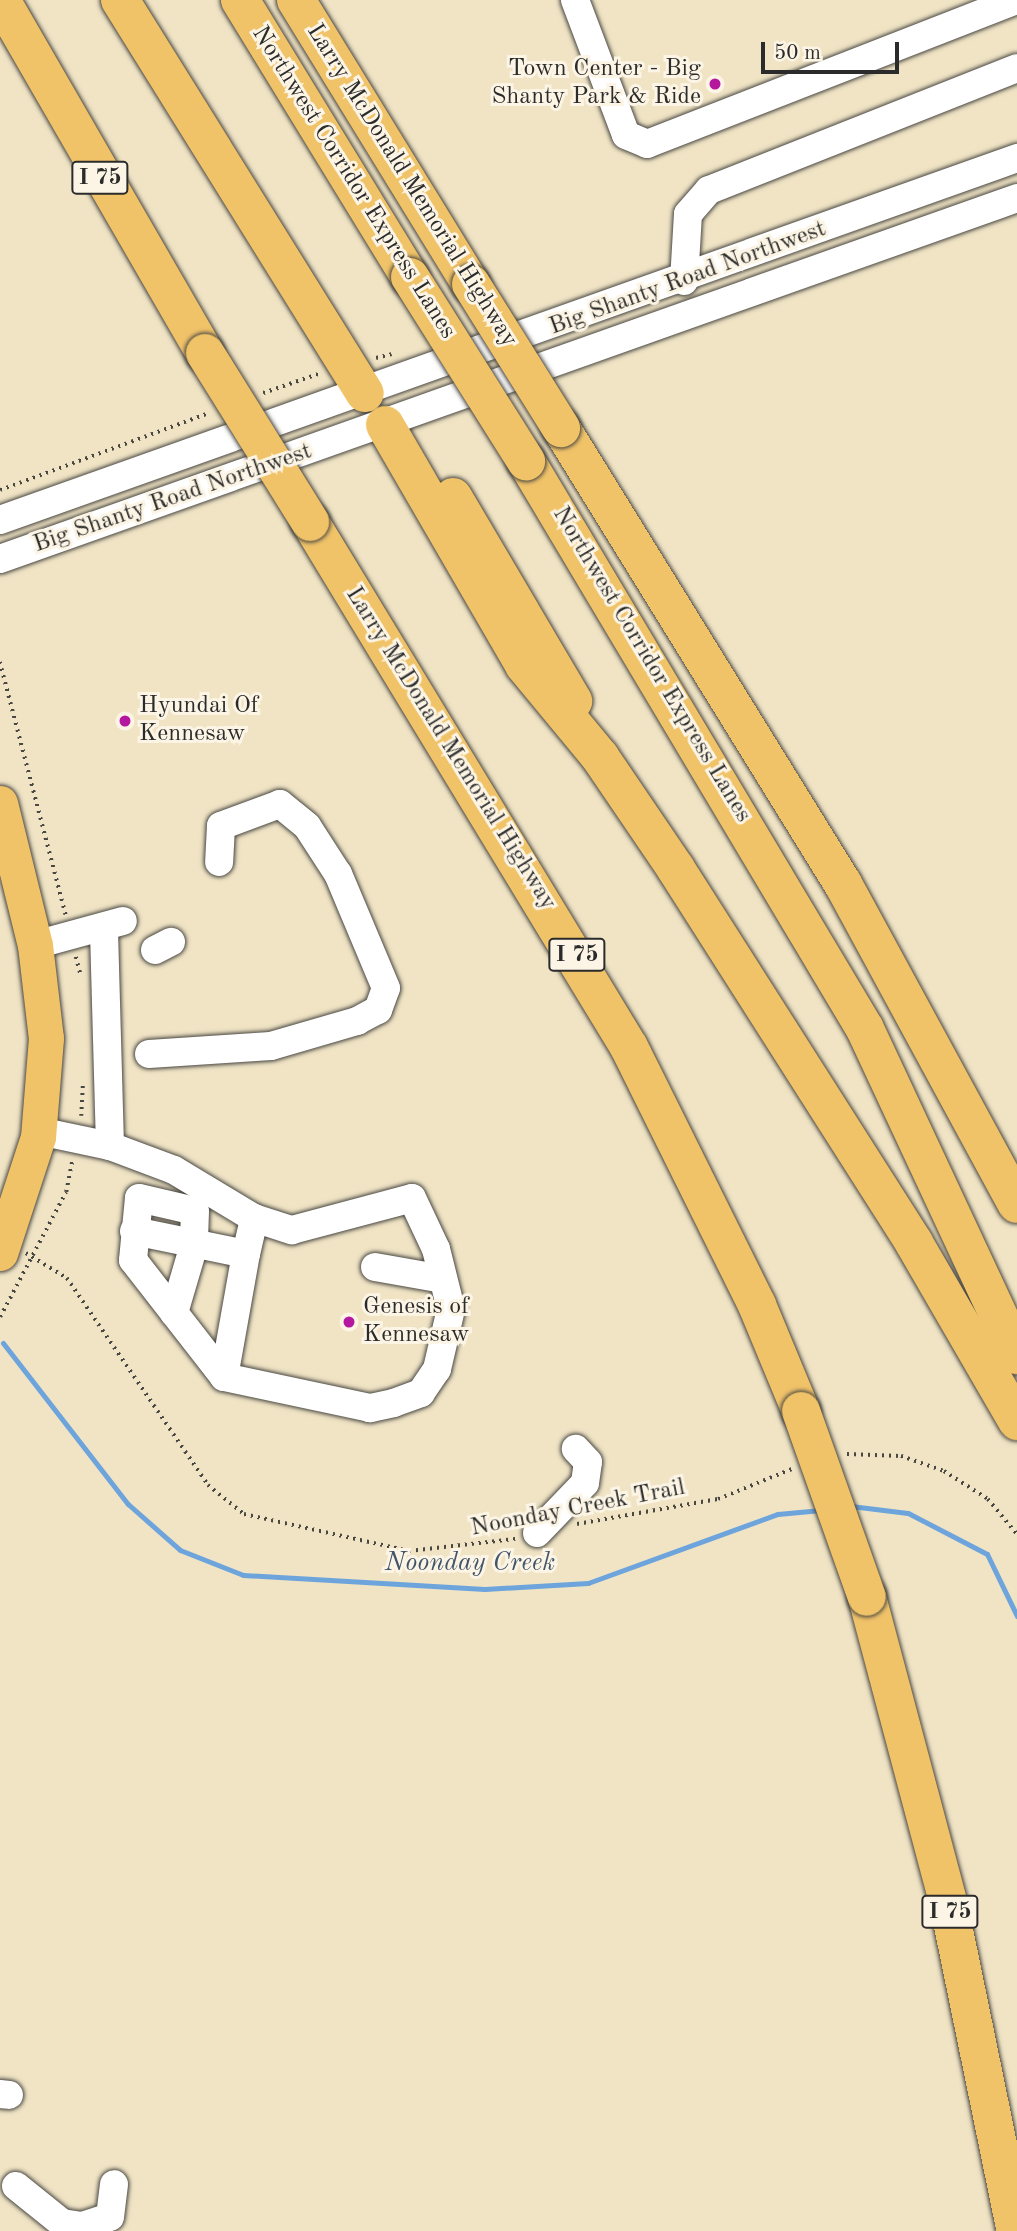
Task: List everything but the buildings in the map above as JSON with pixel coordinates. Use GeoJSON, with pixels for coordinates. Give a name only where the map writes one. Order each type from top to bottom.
{"type":"FeatureCollection","features":[{"type":"Feature","properties":{"kind":"highway","name":"Larry McDonald Memorial Highway"},"geometry":{"type":"LineString","coordinates":[[1,0],[205,353],[629,1047],[746,1280],[801,1411],[867,1597],[949,1906],[1016,2231]]}},
{"type":"Feature","properties":{"kind":"highway"},"geometry":{"type":"LineString","coordinates":[[120,0],[375,389]]}},
{"type":"Feature","properties":{"kind":"highway"},"geometry":{"type":"LineString","coordinates":[[145,0],[375,389]]}},
{"type":"Feature","properties":{"kind":"highway","name":"Northwest Corridor Express Lanes"},"geometry":{"type":"LineString","coordinates":[[240,0],[526,461],[865,1029],[1017,1355]]}},
{"type":"Feature","properties":{"kind":"highway","name":"Larry McDonald Memorial Highway"},"geometry":{"type":"LineString","coordinates":[[296,0],[892,968],[1017,1204]]}},
{"type":"Feature","properties":{"kind":"highway"},"geometry":{"type":"LineString","coordinates":[[395,422],[550,653],[600,757],[906,1231],[1017,1421]]}},
{"type":"Feature","properties":{"kind":"main road"},"geometry":{"type":"LineString","coordinates":[[0,803],[35,945],[46,1038],[39,1131],[12,1251]]}},
{"type":"Feature","properties":{"kind":"street"},"geometry":{"type":"LineString","coordinates":[[575,0],[626,135],[647,145],[1016,0]]}},
{"type":"Feature","properties":{"kind":"street"},"geometry":{"type":"LineString","coordinates":[[684,281],[688,214],[709,190],[1017,68]]}},
{"type":"Feature","properties":{"kind":"street","name":"Big Shanty Road Northwest"},"geometry":{"type":"LineString","coordinates":[[0,520],[684,281],[1017,158]]}},
{"type":"Feature","properties":{"kind":"street","name":"Big Shanty Road Northwest"},"geometry":{"type":"LineString","coordinates":[[0,559],[395,422],[1017,198]]}},
{"type":"Feature","properties":{"kind":"street"},"geometry":{"type":"LineString","coordinates":[[375,389],[395,422]]}},
{"type":"Feature","properties":{"kind":"street"},"geometry":{"type":"LineString","coordinates":[[149,1054],[271,1046],[357,1021],[378,1010],[386,988],[338,874],[307,826],[280,804],[221,826],[219,862]]}},
{"type":"Feature","properties":{"kind":"street"},"geometry":{"type":"LineString","coordinates":[[35,945],[113,925],[110,1146]]}},
{"type":"Feature","properties":{"kind":"street"},"geometry":{"type":"LineString","coordinates":[[39,1131],[110,1146],[174,1170],[254,1218],[292,1230],[318,1227],[412,1198],[443,1279],[451,1309],[437,1369],[421,1393],[370,1408],[224,1377],[174,1313],[133,1260],[139,1198],[195,1211],[194,1245],[174,1313]]}},
{"type":"Feature","properties":{"kind":"street"},"geometry":{"type":"LineString","coordinates":[[224,1377],[254,1218]]}},
{"type":"Feature","properties":{"kind":"street"},"geometry":{"type":"LineString","coordinates":[[194,1245],[246,1254]]}},
{"type":"Feature","properties":{"kind":"street"},"geometry":{"type":"LineString","coordinates":[[375,1267],[443,1279]]}},
{"type":"Feature","properties":{"kind":"street"},"geometry":{"type":"LineString","coordinates":[[537,1533],[585,1483],[588,1462],[576,1449]]}},
{"type":"Feature","properties":{"kind":"street"},"geometry":{"type":"LineString","coordinates":[[16,2186],[62,2223],[82,2227],[110,2217],[114,2184]]}},
{"type":"Feature","properties":{"kind":"path"},"geometry":{"type":"LineString","coordinates":[[0,1317],[12,1251]]}},
{"type":"Feature","properties":{"kind":"path","name":"Noonday Creek Trail"},"geometry":{"type":"LineString","coordinates":[[12,1251],[67,1278],[208,1485],[244,1514],[409,1552],[454,1551],[718,1499],[795,1468]]}},
{"type":"Feature","properties":{"kind":"path"},"geometry":{"type":"LineString","coordinates":[[833,1457],[887,1454],[931,1465],[973,1488],[1017,1534]]}},
{"type":"Feature","properties":{"kind":"waterway","name":"Noonday Creek"},"geometry":{"type":"LineString","coordinates":[[3,1343],[128,1504],[180,1550],[243,1575],[485,1589],[588,1583],[778,1514],[821,1510]]}},
{"type":"Feature","properties":{"kind":"waterway","name":"Noonday Creek"},"geometry":{"type":"LineString","coordinates":[[851,1506],[908,1513],[987,1554],[1017,1616]]}},
{"type":"Feature","properties":{"kind":"place","name":"Town Center - Big Shanty Park & Ride"},"geometry":{"type":"Point","coordinates":[715,84]}},
{"type":"Feature","properties":{"kind":"place","name":"Hyundai Of Kennesaw"},"geometry":{"type":"Point","coordinates":[125,721]}},
{"type":"Feature","properties":{"kind":"place","name":"Genesis of Kennesaw"},"geometry":{"type":"Point","coordinates":[349,1322]}}]}
